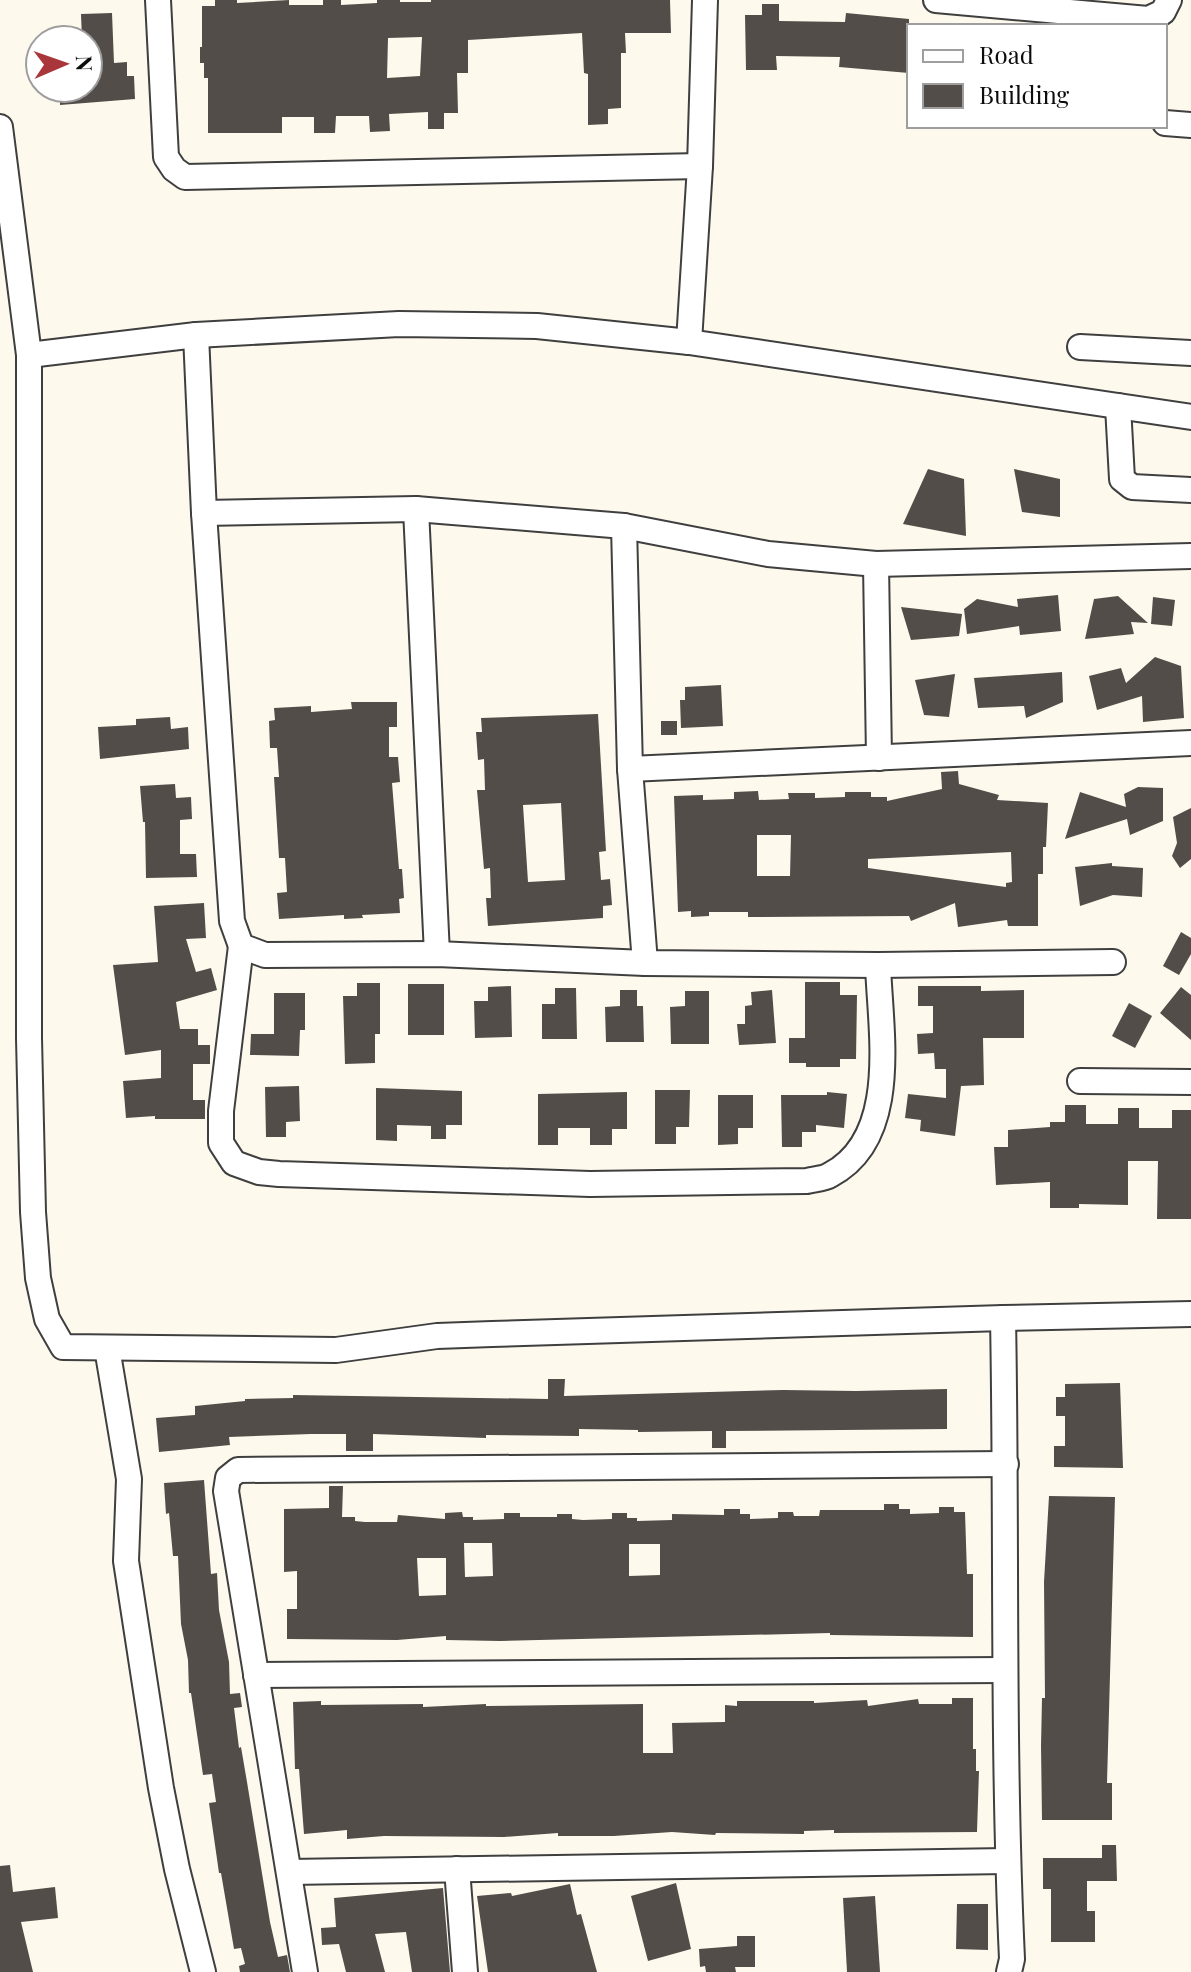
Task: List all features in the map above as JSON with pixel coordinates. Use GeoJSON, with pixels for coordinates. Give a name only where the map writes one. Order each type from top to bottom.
{"type":"FeatureCollection","features":[{"type":"Feature","properties":{"kind":"street"},"geometry":{"type":"LineString","coordinates":[[158,0],[166,157],[174,169],[185,177],[700,166]]}},
{"type":"Feature","properties":{"kind":"street"},"geometry":{"type":"LineString","coordinates":[[689,342],[700,166],[705,0]]}},
{"type":"Feature","properties":{"kind":"street"},"geometry":{"type":"LineString","coordinates":[[936,0],[1148,19],[1163,12],[1169,0]]}},
{"type":"Feature","properties":{"kind":"street"},"geometry":{"type":"LineString","coordinates":[[1167,123],[1191,125]]}},
{"type":"Feature","properties":{"kind":"street"},"geometry":{"type":"LineString","coordinates":[[0,127],[29,355],[29,1038],[33,1212],[38,1278],[47,1319],[63,1347],[336,1350],[437,1336],[1191,1314]]}},
{"type":"Feature","properties":{"kind":"street"},"geometry":{"type":"LineString","coordinates":[[29,355],[196,335],[399,324],[537,326],[689,342],[1191,417]]}},
{"type":"Feature","properties":{"kind":"street"},"geometry":{"type":"LineString","coordinates":[[196,335],[204,513],[232,921],[241,946],[221,1111],[221,1143],[234,1163],[259,1172],[279,1174],[574,1184],[807,1181],[830,1175],[856,1155],[874,1122],[882,1095],[878,965]]}},
{"type":"Feature","properties":{"kind":"street"},"geometry":{"type":"LineString","coordinates":[[1080,347],[1191,353]]}},
{"type":"Feature","properties":{"kind":"street"},"geometry":{"type":"LineString","coordinates":[[1118,406],[1122,479],[1132,487],[1191,490]]}},
{"type":"Feature","properties":{"kind":"street"},"geometry":{"type":"LineString","coordinates":[[204,513],[416,509],[624,526],[768,554],[876,564],[1191,556]]}},
{"type":"Feature","properties":{"kind":"street"},"geometry":{"type":"LineString","coordinates":[[416,509],[437,954]]}},
{"type":"Feature","properties":{"kind":"street"},"geometry":{"type":"LineString","coordinates":[[624,526],[630,769],[645,963]]}},
{"type":"Feature","properties":{"kind":"street"},"geometry":{"type":"LineString","coordinates":[[876,564],[879,758]]}},
{"type":"Feature","properties":{"kind":"street"},"geometry":{"type":"LineString","coordinates":[[630,769],[1191,743]]}},
{"type":"Feature","properties":{"kind":"street"},"geometry":{"type":"LineString","coordinates":[[241,946],[265,955],[437,954],[645,963],[878,965],[1113,962]]}},
{"type":"Feature","properties":{"kind":"street"},"geometry":{"type":"LineString","coordinates":[[1080,1081],[1191,1082]]}},
{"type":"Feature","properties":{"kind":"street"},"geometry":{"type":"LineString","coordinates":[[1003,1318],[1006,1464],[1004,1670],[1012,1959],[1009,1972]]}},
{"type":"Feature","properties":{"kind":"street"},"geometry":{"type":"LineString","coordinates":[[107,1348],[129,1479],[126,1561],[161,1788],[177,1869],[203,1972]]}},
{"type":"Feature","properties":{"kind":"street"},"geometry":{"type":"LineString","coordinates":[[305,1972],[226,1491],[228,1478],[238,1470],[1006,1464]]}},
{"type":"Feature","properties":{"kind":"street"},"geometry":{"type":"LineString","coordinates":[[256,1675],[1004,1670]]}},
{"type":"Feature","properties":{"kind":"street"},"geometry":{"type":"LineString","coordinates":[[289,1872],[1007,1861]]}},
{"type":"Feature","properties":{"kind":"street"},"geometry":{"type":"LineString","coordinates":[[457,1869],[465,1972]]}},
{"type":"Feature","properties":{"kind":"building"},"geometry":{"type":"Polygon","coordinates":[[[215,0],[237,0],[237,3],[289,0],[289,5],[323,5],[323,0],[341,0],[341,5],[377,3],[377,0],[670,0],[671,33],[625,33],[626,53],[621,53],[621,108],[608,109],[608,124],[588,125],[588,74],[584,73],[582,33],[468,40],[468,73],[457,73],[458,113],[444,113],[444,129],[428,129],[428,112],[389,114],[390,131],[370,132],[369,116],[336,116],[335,133],[314,133],[314,117],[282,117],[282,133],[208,133],[208,78],[204,78],[204,63],[200,63],[202,6],[215,6],[215,0]],[[422,37],[388,38],[387,78],[420,76],[422,37]]]}},
{"type":"Feature","properties":{"kind":"building"},"geometry":{"type":"Polygon","coordinates":[[[762,4],[779,4],[779,21],[845,22],[846,13],[909,19],[907,73],[839,67],[840,57],[776,56],[777,70],[746,70],[745,15],[762,15],[762,4]]]}},
{"type":"Feature","properties":{"kind":"building"},"geometry":{"type":"Polygon","coordinates":[[[112,13],[114,63],[127,62],[127,76],[134,76],[135,99],[104,101],[104,24],[81,24],[81,14],[112,13]]]}},
{"type":"Feature","properties":{"kind":"building"},"geometry":{"type":"Polygon","coordinates":[[[928,469],[964,479],[966,536],[903,524],[928,469]]]}},
{"type":"Feature","properties":{"kind":"building"},"geometry":{"type":"Polygon","coordinates":[[[1014,469],[1060,479],[1060,517],[1022,512],[1014,469]]]}},
{"type":"Feature","properties":{"kind":"building"},"geometry":{"type":"Polygon","coordinates":[[[1058,595],[1061,631],[1020,635],[1019,626],[967,634],[964,609],[977,599],[1018,607],[1017,599],[1058,595]]]}},
{"type":"Feature","properties":{"kind":"building"},"geometry":{"type":"Polygon","coordinates":[[[1118,596],[1148,623],[1131,622],[1134,634],[1085,639],[1094,599],[1118,596]]]}},
{"type":"Feature","properties":{"kind":"building"},"geometry":{"type":"Polygon","coordinates":[[[1153,597],[1175,600],[1172,626],[1151,624],[1153,597]]]}},
{"type":"Feature","properties":{"kind":"building"},"geometry":{"type":"Polygon","coordinates":[[[901,607],[962,614],[959,636],[911,640],[901,607]]]}},
{"type":"Feature","properties":{"kind":"building"},"geometry":{"type":"Polygon","coordinates":[[[1155,657],[1181,666],[1184,718],[1143,722],[1142,696],[1097,710],[1089,676],[1121,668],[1126,683],[1155,657]]]}},
{"type":"Feature","properties":{"kind":"building"},"geometry":{"type":"Polygon","coordinates":[[[1062,672],[1063,702],[1026,718],[1024,706],[978,708],[974,678],[1062,672]]]}},
{"type":"Feature","properties":{"kind":"building"},"geometry":{"type":"Polygon","coordinates":[[[955,674],[949,717],[924,715],[915,680],[955,674]]]}},
{"type":"Feature","properties":{"kind":"building"},"geometry":{"type":"Polygon","coordinates":[[[721,685],[723,726],[681,728],[680,700],[685,700],[685,687],[721,685]]]}},
{"type":"Feature","properties":{"kind":"building"},"geometry":{"type":"Polygon","coordinates":[[[351,702],[397,702],[397,727],[389,727],[389,757],[398,757],[400,782],[392,783],[404,898],[399,899],[400,913],[344,919],[344,915],[279,919],[277,893],[287,892],[285,858],[279,858],[274,777],[279,777],[277,748],[270,748],[269,721],[275,720],[274,708],[311,706],[311,712],[352,709],[351,702]]]}},
{"type":"Feature","properties":{"kind":"building"},"geometry":{"type":"Polygon","coordinates":[[[598,714],[606,851],[599,852],[601,880],[610,879],[612,905],[603,906],[603,918],[488,926],[486,898],[491,898],[490,868],[484,869],[477,790],[485,790],[484,759],[478,760],[476,732],[482,732],[481,718],[598,714]],[[561,803],[523,805],[528,882],[565,880],[561,803]]]}},
{"type":"Feature","properties":{"kind":"building"},"geometry":{"type":"Polygon","coordinates":[[[170,717],[171,729],[188,727],[189,749],[100,759],[98,727],[136,725],[136,719],[170,717]]]}},
{"type":"Feature","properties":{"kind":"building"},"geometry":{"type":"Polygon","coordinates":[[[661,721],[677,721],[677,735],[661,735],[661,721]]]}},
{"type":"Feature","properties":{"kind":"building"},"geometry":{"type":"Polygon","coordinates":[[[958,771],[959,784],[999,795],[997,800],[1048,803],[1043,874],[1038,874],[1038,926],[1008,926],[1007,920],[958,927],[955,903],[911,921],[909,916],[748,917],[748,912],[709,912],[709,916],[691,917],[691,911],[678,912],[674,796],[703,795],[703,800],[734,799],[734,792],[758,791],[759,800],[789,799],[788,793],[815,793],[815,798],[845,797],[845,792],[871,792],[871,797],[887,797],[887,801],[942,789],[941,772],[958,771]],[[757,835],[757,876],[790,876],[791,835],[757,835]],[[1011,852],[868,859],[868,868],[1006,887],[1006,883],[1012,882],[1011,852]]]}},
{"type":"Feature","properties":{"kind":"building"},"geometry":{"type":"Polygon","coordinates":[[[175,784],[176,798],[191,797],[192,819],[180,820],[180,854],[196,854],[197,877],[146,878],[145,822],[140,786],[175,784]]]}},
{"type":"Feature","properties":{"kind":"building"},"geometry":{"type":"Polygon","coordinates":[[[1138,787],[1163,788],[1163,821],[1130,835],[1127,819],[1065,839],[1080,792],[1126,807],[1124,794],[1138,787]]]}},
{"type":"Feature","properties":{"kind":"building"},"geometry":{"type":"Polygon","coordinates":[[[1191,808],[1191,859],[1180,868],[1172,856],[1177,843],[1173,817],[1191,808]]]}},
{"type":"Feature","properties":{"kind":"building"},"geometry":{"type":"Polygon","coordinates":[[[1112,863],[1112,866],[1143,868],[1142,897],[1113,895],[1080,906],[1075,867],[1112,863]]]}},
{"type":"Feature","properties":{"kind":"building"},"geometry":{"type":"Polygon","coordinates":[[[204,903],[206,938],[186,939],[196,972],[211,968],[217,990],[176,1002],[180,1029],[198,1029],[198,1045],[210,1045],[210,1064],[193,1064],[193,1100],[205,1100],[205,1119],[126,1118],[123,1081],[161,1078],[161,1050],[125,1055],[113,965],[158,962],[154,906],[204,903]]]}},
{"type":"Feature","properties":{"kind":"building"},"geometry":{"type":"Polygon","coordinates":[[[1181,932],[1191,938],[1191,954],[1179,975],[1163,966],[1181,932]]]}},
{"type":"Feature","properties":{"kind":"building"},"geometry":{"type":"Polygon","coordinates":[[[805,982],[840,982],[840,995],[857,995],[856,1059],[840,1059],[840,1067],[806,1067],[806,1063],[789,1063],[789,1038],[805,1038],[805,982]]]}},
{"type":"Feature","properties":{"kind":"building"},"geometry":{"type":"Polygon","coordinates":[[[357,983],[380,983],[380,1034],[375,1034],[375,1063],[345,1064],[343,996],[357,996],[357,983]]]}},
{"type":"Feature","properties":{"kind":"building"},"geometry":{"type":"Polygon","coordinates":[[[408,984],[444,984],[444,1035],[408,1035],[408,984]]]}},
{"type":"Feature","properties":{"kind":"building"},"geometry":{"type":"Polygon","coordinates":[[[511,986],[512,1037],[475,1038],[474,1001],[488,1001],[488,987],[511,986]]]}},
{"type":"Feature","properties":{"kind":"building"},"geometry":{"type":"Polygon","coordinates":[[[918,986],[981,986],[981,991],[1024,990],[1024,1038],[983,1038],[984,1085],[961,1086],[955,1136],[920,1131],[921,1120],[905,1118],[908,1094],[946,1098],[946,1069],[935,1069],[934,1053],[918,1054],[917,1034],[933,1033],[933,1006],[918,1006],[918,986]]]}},
{"type":"Feature","properties":{"kind":"building"},"geometry":{"type":"Polygon","coordinates":[[[1181,987],[1191,995],[1191,1040],[1160,1013],[1181,987]]]}},
{"type":"Feature","properties":{"kind":"building"},"geometry":{"type":"Polygon","coordinates":[[[555,988],[576,988],[577,1039],[542,1039],[542,1004],[555,1004],[555,988]]]}},
{"type":"Feature","properties":{"kind":"building"},"geometry":{"type":"Polygon","coordinates":[[[620,990],[637,990],[637,1006],[643,1006],[644,1042],[606,1042],[605,1007],[620,1006],[620,990]]]}},
{"type":"Feature","properties":{"kind":"building"},"geometry":{"type":"Polygon","coordinates":[[[772,990],[776,1043],[739,1045],[737,1024],[745,1024],[745,1006],[752,1005],[751,992],[772,990]]]}},
{"type":"Feature","properties":{"kind":"building"},"geometry":{"type":"Polygon","coordinates":[[[685,991],[709,991],[709,1044],[671,1044],[670,1007],[685,1006],[685,991]]]}},
{"type":"Feature","properties":{"kind":"building"},"geometry":{"type":"Polygon","coordinates":[[[274,993],[305,993],[305,1030],[300,1030],[299,1056],[250,1055],[251,1034],[274,1034],[274,993]]]}},
{"type":"Feature","properties":{"kind":"building"},"geometry":{"type":"Polygon","coordinates":[[[1129,1003],[1152,1016],[1135,1048],[1112,1036],[1129,1003]]]}},
{"type":"Feature","properties":{"kind":"building"},"geometry":{"type":"Polygon","coordinates":[[[299,1086],[300,1121],[286,1122],[286,1137],[266,1137],[265,1087],[299,1086]]]}},
{"type":"Feature","properties":{"kind":"building"},"geometry":{"type":"Polygon","coordinates":[[[376,1088],[462,1091],[462,1125],[446,1125],[446,1139],[431,1139],[431,1126],[397,1125],[397,1141],[376,1140],[376,1088]]]}},
{"type":"Feature","properties":{"kind":"building"},"geometry":{"type":"Polygon","coordinates":[[[655,1090],[690,1090],[689,1127],[676,1127],[676,1144],[655,1144],[655,1090]]]}},
{"type":"Feature","properties":{"kind":"building"},"geometry":{"type":"Polygon","coordinates":[[[627,1092],[627,1129],[612,1129],[612,1145],[590,1145],[590,1128],[558,1128],[558,1145],[538,1145],[538,1094],[627,1092]]]}},
{"type":"Feature","properties":{"kind":"building"},"geometry":{"type":"Polygon","coordinates":[[[827,1092],[847,1094],[844,1128],[816,1125],[816,1132],[802,1132],[802,1147],[782,1147],[781,1095],[827,1095],[827,1092]]]}},
{"type":"Feature","properties":{"kind":"building"},"geometry":{"type":"Polygon","coordinates":[[[718,1095],[753,1095],[753,1128],[738,1128],[738,1144],[718,1145],[718,1095]]]}},
{"type":"Feature","properties":{"kind":"building"},"geometry":{"type":"Polygon","coordinates":[[[1065,1105],[1086,1105],[1086,1124],[1118,1124],[1118,1108],[1139,1108],[1139,1128],[1172,1128],[1172,1110],[1191,1110],[1191,1219],[1157,1219],[1158,1161],[1128,1161],[1128,1205],[1079,1204],[1079,1208],[1050,1208],[1050,1182],[996,1185],[994,1147],[1008,1147],[1008,1130],[1050,1127],[1050,1122],[1065,1122],[1065,1105]]]}},
{"type":"Feature","properties":{"kind":"building"},"geometry":{"type":"Polygon","coordinates":[[[548,1379],[565,1379],[564,1396],[947,1389],[947,1429],[726,1431],[726,1448],[712,1448],[712,1431],[579,1429],[579,1436],[486,1435],[486,1438],[373,1434],[373,1451],[346,1451],[346,1434],[311,1434],[229,1437],[230,1445],[159,1452],[156,1418],[195,1415],[195,1406],[245,1399],[293,1398],[293,1395],[548,1399],[548,1379]]]}},
{"type":"Feature","properties":{"kind":"building"},"geometry":{"type":"Polygon","coordinates":[[[1120,1383],[1123,1468],[1054,1467],[1054,1446],[1065,1446],[1065,1416],[1056,1416],[1056,1397],[1065,1397],[1065,1384],[1120,1383]]]}},
{"type":"Feature","properties":{"kind":"building"},"geometry":{"type":"Polygon","coordinates":[[[204,1480],[211,1574],[217,1573],[219,1610],[229,1662],[230,1694],[240,1693],[242,1707],[234,1708],[239,1748],[270,1922],[278,1957],[287,1955],[290,1972],[240,1972],[239,1966],[245,1964],[241,1948],[234,1949],[219,1873],[209,1803],[216,1802],[212,1774],[203,1775],[189,1693],[188,1660],[181,1624],[178,1556],[173,1556],[164,1483],[204,1480]]]}},
{"type":"Feature","properties":{"kind":"building"},"geometry":{"type":"Polygon","coordinates":[[[329,1486],[343,1486],[342,1517],[355,1517],[355,1521],[365,1522],[397,1522],[398,1515],[445,1519],[445,1513],[462,1512],[463,1517],[473,1517],[473,1520],[504,1519],[504,1513],[520,1513],[520,1517],[572,1514],[572,1519],[583,1520],[612,1519],[612,1513],[627,1513],[627,1518],[637,1518],[637,1521],[672,1520],[672,1514],[724,1515],[724,1509],[740,1509],[740,1514],[750,1514],[750,1519],[778,1518],[778,1512],[793,1512],[794,1516],[819,1516],[820,1510],[884,1510],[884,1504],[899,1504],[899,1509],[910,1509],[910,1514],[939,1513],[939,1507],[954,1507],[954,1512],[965,1512],[967,1574],[973,1574],[973,1637],[830,1633],[500,1641],[446,1640],[446,1636],[397,1640],[287,1639],[287,1609],[297,1609],[297,1571],[284,1572],[284,1509],[329,1508],[329,1486]],[[464,1543],[465,1577],[493,1576],[492,1543],[464,1543]],[[629,1544],[629,1576],[660,1575],[660,1544],[629,1544]],[[417,1558],[419,1596],[446,1595],[446,1558],[417,1558]]]}},
{"type":"Feature","properties":{"kind":"building"},"geometry":{"type":"Polygon","coordinates":[[[1049,1496],[1115,1497],[1107,1783],[1112,1783],[1112,1820],[1042,1820],[1044,1582],[1049,1496]]]}},
{"type":"Feature","properties":{"kind":"building"},"geometry":{"type":"Polygon","coordinates":[[[952,1698],[973,1698],[973,1749],[976,1749],[976,1771],[979,1771],[977,1832],[834,1833],[834,1830],[804,1831],[804,1834],[672,1832],[614,1836],[558,1836],[558,1833],[504,1837],[384,1836],[347,1839],[347,1830],[304,1834],[299,1769],[295,1769],[293,1702],[321,1701],[321,1705],[423,1704],[423,1707],[643,1704],[643,1753],[673,1753],[672,1723],[725,1722],[725,1705],[737,1706],[737,1701],[814,1703],[867,1700],[868,1706],[918,1699],[919,1704],[952,1704],[952,1698]]]}},
{"type":"Feature","properties":{"kind":"building"},"geometry":{"type":"Polygon","coordinates":[[[1102,1845],[1116,1845],[1117,1881],[1087,1881],[1087,1911],[1095,1911],[1095,1942],[1051,1942],[1051,1889],[1043,1889],[1043,1858],[1102,1858],[1102,1845]]]}},
{"type":"Feature","properties":{"kind":"building"},"geometry":{"type":"Polygon","coordinates":[[[10,1865],[13,1892],[55,1887],[58,1918],[21,1922],[33,1972],[0,1972],[0,1866],[10,1865]]]}},
{"type":"Feature","properties":{"kind":"building"},"geometry":{"type":"Polygon","coordinates":[[[676,1883],[691,1949],[648,1961],[631,1896],[676,1883]]]}},
{"type":"Feature","properties":{"kind":"building"},"geometry":{"type":"Polygon","coordinates":[[[570,1884],[577,1915],[581,1914],[597,1972],[488,1972],[477,1896],[511,1893],[512,1896],[570,1884]]]}},
{"type":"Feature","properties":{"kind":"building"},"geometry":{"type":"Polygon","coordinates":[[[443,1888],[450,1972],[412,1972],[406,1932],[375,1934],[385,1972],[346,1972],[339,1944],[322,1945],[321,1928],[336,1927],[334,1898],[443,1888]]]}},
{"type":"Feature","properties":{"kind":"building"},"geometry":{"type":"Polygon","coordinates":[[[875,1896],[880,1972],[847,1972],[843,1898],[875,1896]]]}},
{"type":"Feature","properties":{"kind":"building"},"geometry":{"type":"Polygon","coordinates":[[[957,1904],[988,1904],[988,1950],[956,1949],[957,1904]]]}},
{"type":"Feature","properties":{"kind":"building"},"geometry":{"type":"Polygon","coordinates":[[[737,1936],[755,1936],[755,1967],[735,1967],[736,1972],[706,1972],[705,1966],[700,1967],[699,1949],[737,1946],[737,1936]]]}}]}
